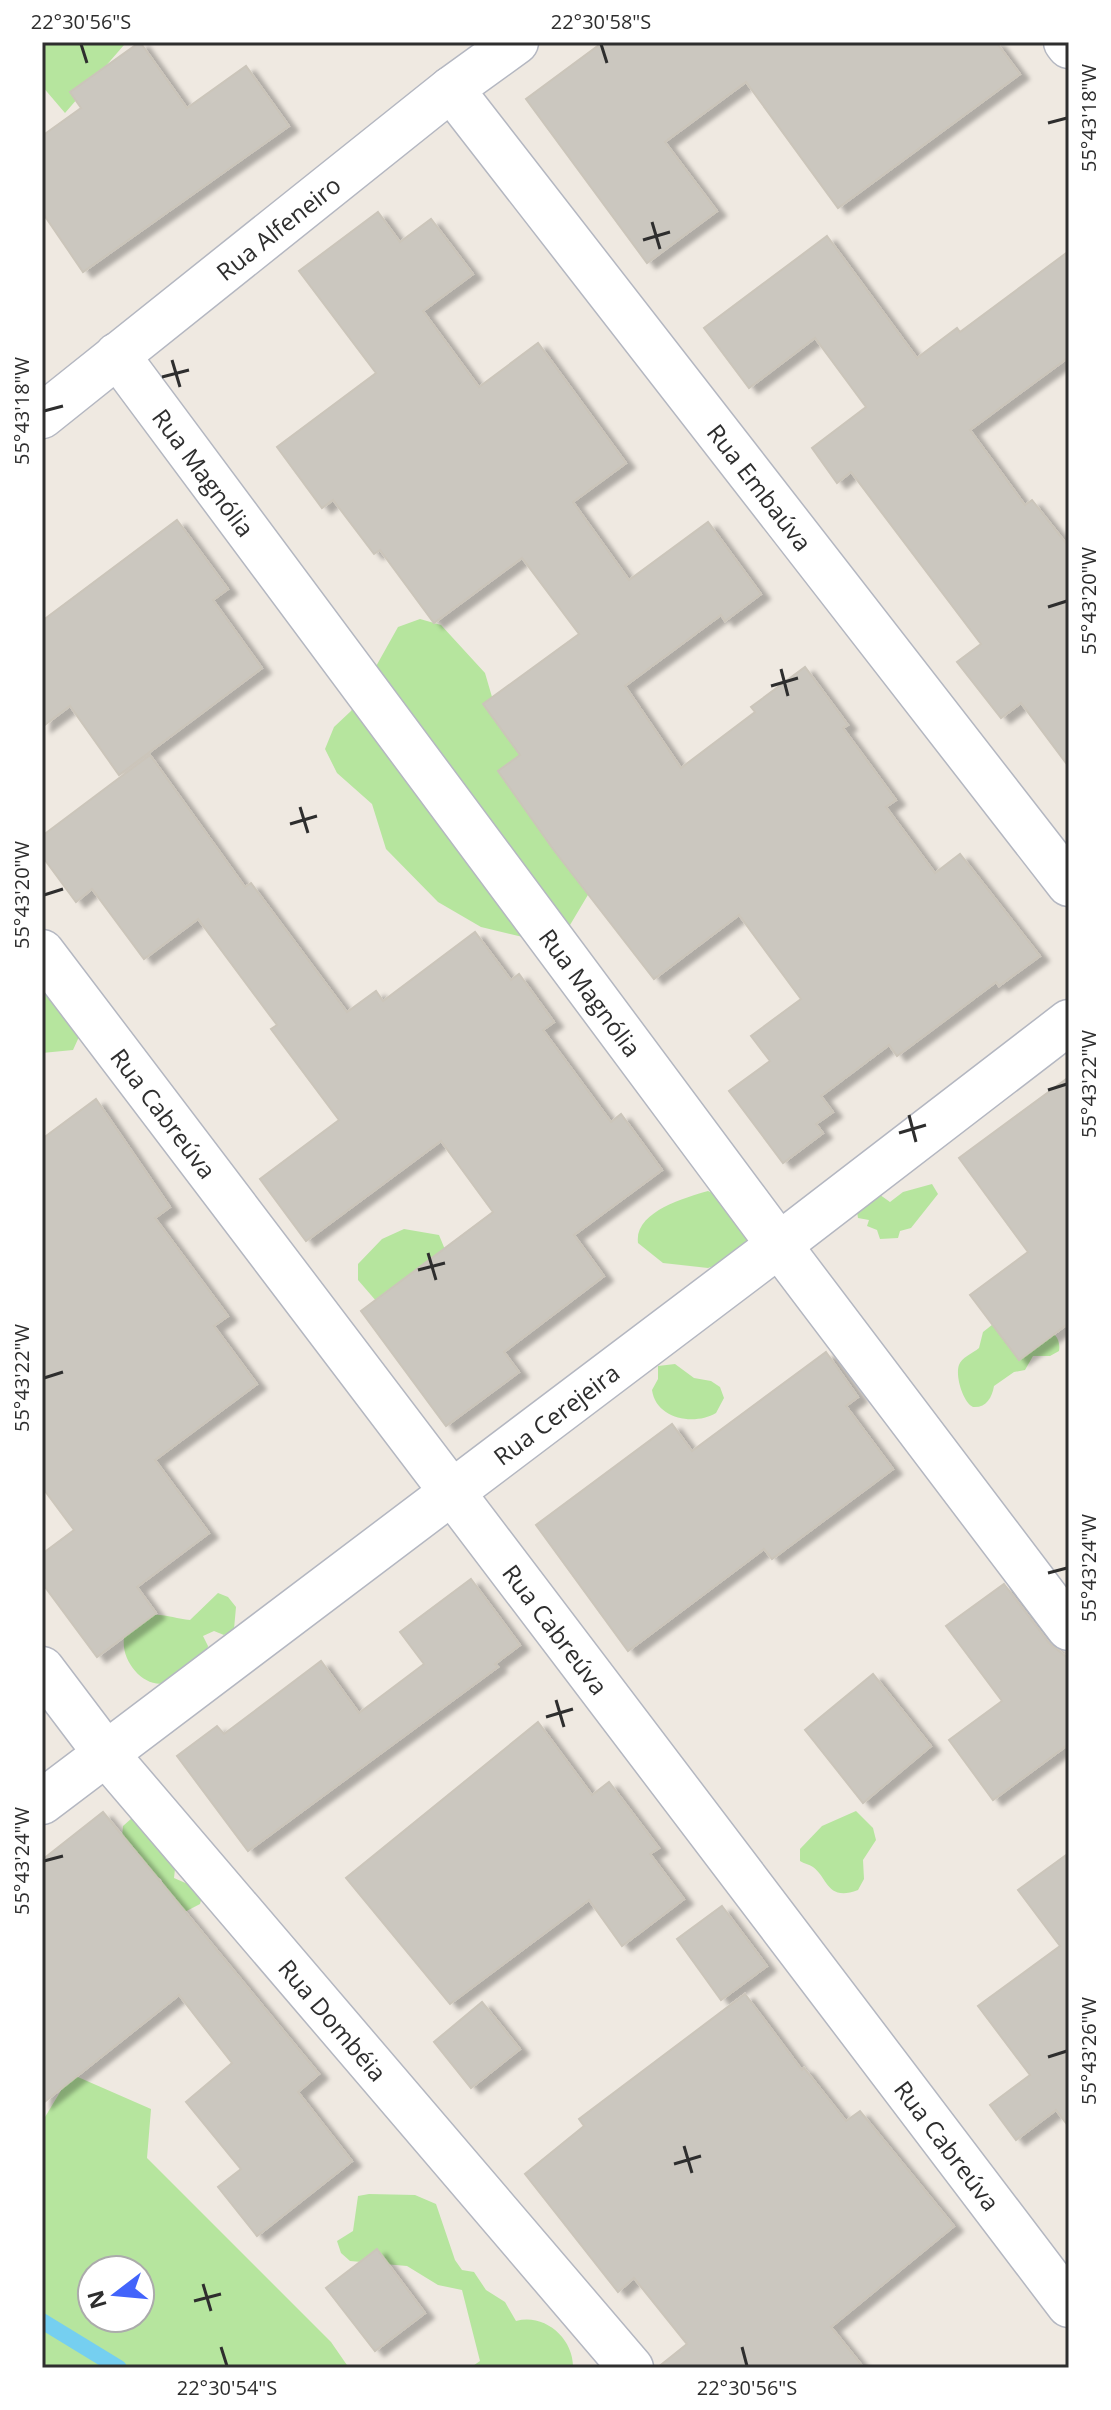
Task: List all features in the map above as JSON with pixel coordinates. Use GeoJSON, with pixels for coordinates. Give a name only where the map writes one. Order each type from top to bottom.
{"type":"FeatureCollection","features":[{"type":"Feature","properties":{"kind":"street","name":"Rua Alfeneiro"},"geometry":{"type":"LineString","coordinates":[[42,416],[451,89],[516,42]]}},
{"type":"Feature","properties":{"kind":"street","name":"Rua Embaúva"},"geometry":{"type":"LineString","coordinates":[[451,89],[1069,884]]}},
{"type":"Feature","properties":{"kind":"street","name":"Rua Magnólia"},"geometry":{"type":"LineString","coordinates":[[117,355],[779,1245],[1069,1628]]}},
{"type":"Feature","properties":{"kind":"street","name":"Rua Cabreúva"},"geometry":{"type":"LineString","coordinates":[[42,952],[1069,2305]]}},
{"type":"Feature","properties":{"kind":"street","name":"Rua Cerejeira"},"geometry":{"type":"LineString","coordinates":[[42,1802],[1069,1022]]}},
{"type":"Feature","properties":{"kind":"street","name":"Rua Dombéia"},"geometry":{"type":"LineString","coordinates":[[42,1669],[107,1755],[631,2368]]}},
{"type":"Feature","properties":{"kind":"green space"},"geometry":{"type":"Polygon","coordinates":[[[42,42],[133,42],[124,45],[65,113],[42,86],[42,42]]]}},
{"type":"Feature","properties":{"kind":"green space"},"geometry":{"type":"Polygon","coordinates":[[[420,619],[441,625],[485,673],[497,714],[595,883],[570,925],[550,935],[527,938],[481,927],[438,902],[386,849],[372,804],[337,773],[325,749],[334,727],[351,711],[398,627],[420,619]]]}},
{"type":"Feature","properties":{"kind":"green space"},"geometry":{"type":"Polygon","coordinates":[[[42,979],[83,1028],[73,1050],[42,1053],[42,979]]]}},
{"type":"Feature","properties":{"kind":"green space"},"geometry":{"type":"Polygon","coordinates":[[[932,1184],[938,1194],[911,1228],[900,1231],[898,1238],[880,1239],[877,1230],[867,1226],[869,1220],[858,1218],[856,1206],[876,1192],[890,1202],[903,1192],[932,1184]]]}},
{"type":"Feature","properties":{"kind":"green space"},"geometry":{"type":"Polygon","coordinates":[[[708,1191],[729,1201],[749,1229],[747,1242],[731,1260],[708,1268],[663,1263],[638,1243],[639,1232],[652,1215],[674,1202],[708,1191]]]}},
{"type":"Feature","properties":{"kind":"green space"},"geometry":{"type":"Polygon","coordinates":[[[404,1229],[439,1235],[446,1252],[377,1302],[358,1280],[358,1264],[382,1239],[404,1229]]]}},
{"type":"Feature","properties":{"kind":"green space"},"geometry":{"type":"Polygon","coordinates":[[[997,1321],[1047,1329],[1059,1341],[1059,1351],[1050,1356],[1033,1356],[1025,1370],[1014,1372],[994,1386],[988,1401],[973,1407],[961,1388],[959,1365],[979,1348],[983,1332],[997,1321]]]}},
{"type":"Feature","properties":{"kind":"green space"},"geometry":{"type":"Polygon","coordinates":[[[675,1364],[694,1378],[711,1381],[720,1387],[724,1398],[716,1413],[687,1419],[661,1408],[652,1390],[658,1379],[658,1366],[675,1364]]]}},
{"type":"Feature","properties":{"kind":"green space"},"geometry":{"type":"Polygon","coordinates":[[[218,1593],[228,1597],[236,1607],[234,1629],[224,1635],[214,1631],[203,1636],[208,1646],[206,1657],[169,1682],[157,1683],[135,1671],[124,1646],[125,1634],[132,1623],[152,1615],[190,1620],[218,1593]]]}},
{"type":"Feature","properties":{"kind":"green space"},"geometry":{"type":"Polygon","coordinates":[[[856,1811],[873,1828],[876,1840],[863,1860],[864,1879],[858,1890],[840,1893],[834,1891],[813,1867],[800,1861],[800,1849],[822,1826],[856,1811]]]}},
{"type":"Feature","properties":{"kind":"green space"},"geometry":{"type":"Polygon","coordinates":[[[132,1818],[177,1851],[174,1878],[190,1885],[202,1897],[200,1904],[177,1916],[161,1879],[149,1873],[122,1837],[123,1826],[132,1818]]]}},
{"type":"Feature","properties":{"kind":"green space"},"geometry":{"type":"Polygon","coordinates":[[[71,2074],[151,2109],[147,2158],[331,2342],[349,2368],[42,2368],[42,2122],[71,2074]]]}},
{"type":"Feature","properties":{"kind":"green space"},"geometry":{"type":"Polygon","coordinates":[[[415,2195],[436,2204],[455,2260],[462,2270],[474,2272],[486,2290],[505,2302],[516,2321],[537,2321],[556,2331],[569,2347],[573,2368],[470,2368],[480,2361],[462,2290],[438,2285],[407,2266],[350,2261],[341,2253],[337,2241],[353,2231],[358,2196],[415,2195]]]}},
{"type":"Feature","properties":{"kind":"building"},"geometry":{"type":"Polygon","coordinates":[[[140,42],[187,108],[246,66],[289,126],[83,272],[42,212],[42,136],[81,108],[70,92],[140,42]]]}},
{"type":"Feature","properties":{"kind":"building"},"geometry":{"type":"Polygon","coordinates":[[[603,42],[996,42],[1020,74],[838,208],[746,82],[665,142],[717,211],[647,263],[526,99],[603,42]]]}},
{"type":"Feature","properties":{"kind":"building"},"geometry":{"type":"Polygon","coordinates":[[[378,212],[400,242],[431,219],[473,274],[423,311],[479,387],[538,343],[626,463],[573,502],[629,580],[708,522],[761,594],[725,621],[721,615],[625,686],[681,768],[755,712],[751,707],[805,667],[848,725],[843,728],[896,800],[886,807],[935,873],[960,854],[1040,956],[999,986],[996,982],[897,1056],[889,1045],[821,1096],[833,1112],[816,1124],[823,1133],[783,1163],[729,1091],[770,1061],[751,1036],[801,999],[739,915],[654,979],[553,849],[498,771],[520,755],[483,704],[579,634],[522,558],[434,623],[380,550],[374,554],[333,500],[322,508],[277,447],[376,373],[299,271],[378,212]]]}},
{"type":"Feature","properties":{"kind":"building"},"geometry":{"type":"Polygon","coordinates":[[[827,236],[917,358],[957,328],[960,332],[1069,251],[1069,357],[970,430],[1025,505],[1032,500],[1069,547],[1069,767],[1021,703],[1001,718],[957,662],[981,644],[851,472],[837,483],[812,448],[866,407],[815,338],[749,388],[704,328],[827,236]]]}},
{"type":"Feature","properties":{"kind":"building"},"geometry":{"type":"Polygon","coordinates":[[[177,520],[228,589],[213,600],[262,668],[119,775],[70,706],[42,727],[42,621],[177,520]]]}},
{"type":"Feature","properties":{"kind":"building"},"geometry":{"type":"Polygon","coordinates":[[[150,755],[245,887],[251,883],[347,1012],[376,991],[383,1001],[475,932],[511,980],[519,974],[554,1022],[543,1030],[611,1122],[621,1114],[662,1170],[574,1235],[604,1276],[504,1352],[519,1372],[446,1426],[361,1311],[493,1212],[441,1141],[306,1241],[260,1179],[339,1120],[271,1029],[277,1025],[198,919],[144,959],[92,889],[76,902],[42,856],[42,836],[150,755]]]}},
{"type":"Feature","properties":{"kind":"building"},"geometry":{"type":"Polygon","coordinates":[[[1069,1077],[1069,1323],[1019,1360],[970,1295],[1028,1252],[959,1158],[1069,1077]]]}},
{"type":"Feature","properties":{"kind":"building"},"geometry":{"type":"Polygon","coordinates":[[[96,1099],[170,1207],[155,1218],[228,1316],[214,1326],[257,1384],[155,1460],[209,1533],[137,1587],[156,1613],[97,1657],[42,1583],[42,1554],[74,1530],[42,1487],[42,1139],[96,1099]]]}},
{"type":"Feature","properties":{"kind":"building"},"geometry":{"type":"Polygon","coordinates":[[[826,1352],[858,1397],[846,1406],[893,1469],[772,1559],[764,1549],[628,1651],[536,1525],[672,1424],[692,1451],[826,1352]]]}},
{"type":"Feature","properties":{"kind":"building"},"geometry":{"type":"Polygon","coordinates":[[[471,1579],[520,1645],[495,1664],[498,1667],[248,1851],[177,1756],[217,1726],[224,1734],[321,1661],[359,1713],[424,1664],[400,1632],[471,1579]]]}},
{"type":"Feature","properties":{"kind":"building"},"geometry":{"type":"Polygon","coordinates":[[[1004,1584],[1049,1643],[1069,1659],[1069,1744],[993,1800],[949,1740],[1002,1701],[946,1626],[1004,1584]]]}},
{"type":"Feature","properties":{"kind":"building"},"geometry":{"type":"Polygon","coordinates":[[[873,1674],[931,1746],[863,1803],[805,1730],[873,1674]]]}},
{"type":"Feature","properties":{"kind":"building"},"geometry":{"type":"Polygon","coordinates":[[[538,1722],[592,1795],[609,1782],[659,1848],[650,1854],[684,1899],[622,1946],[589,1900],[450,2004],[346,1878],[538,1722]]]}},
{"type":"Feature","properties":{"kind":"building"},"geometry":{"type":"Polygon","coordinates":[[[103,1812],[319,2074],[298,2092],[352,2161],[257,2236],[218,2187],[241,2169],[186,2102],[232,2063],[179,1995],[42,2104],[42,1860],[103,1812]]]}},
{"type":"Feature","properties":{"kind":"building"},"geometry":{"type":"Polygon","coordinates":[[[1069,1853],[1069,2127],[1056,2110],[1016,2140],[990,2105],[1030,2075],[978,2006],[1060,1946],[1018,1890],[1069,1853]]]}},
{"type":"Feature","properties":{"kind":"building"},"geometry":{"type":"Polygon","coordinates":[[[722,1906],[767,1966],[721,2000],[677,1939],[722,1906]]]}},
{"type":"Feature","properties":{"kind":"building"},"geometry":{"type":"Polygon","coordinates":[[[745,1994],[802,2070],[804,2068],[846,2121],[860,2111],[954,2226],[831,2327],[864,2368],[657,2368],[687,2344],[634,2278],[618,2292],[525,2174],[584,2126],[579,2119],[745,1994]]]}},
{"type":"Feature","properties":{"kind":"building"},"geometry":{"type":"Polygon","coordinates":[[[482,2002],[520,2049],[471,2088],[434,2042],[482,2002]]]}},
{"type":"Feature","properties":{"kind":"building"},"geometry":{"type":"Polygon","coordinates":[[[377,2249],[425,2313],[375,2351],[326,2288],[377,2249]]]}},
{"type":"Feature","properties":{"kind":"waterway"},"geometry":{"type":"LineString","coordinates":[[42,2321],[119,2368]]}}]}
